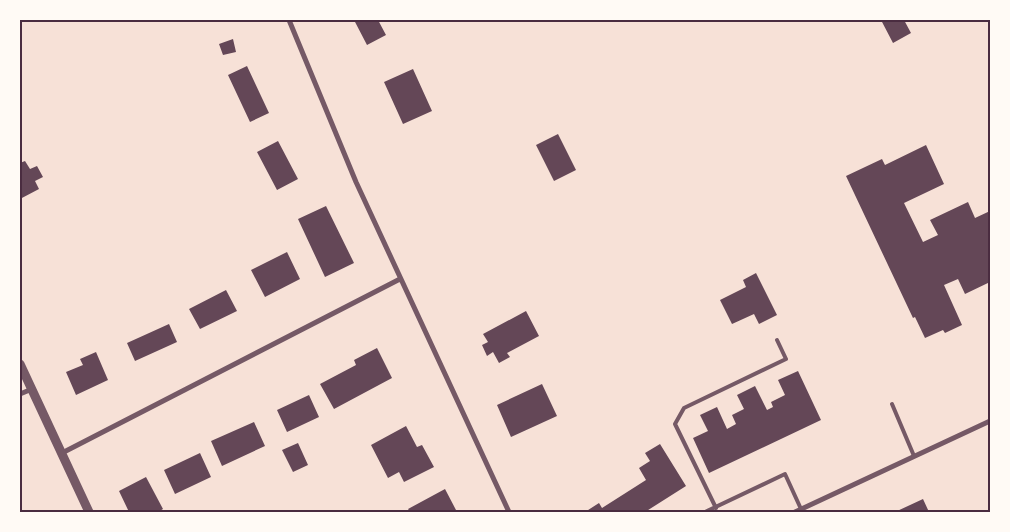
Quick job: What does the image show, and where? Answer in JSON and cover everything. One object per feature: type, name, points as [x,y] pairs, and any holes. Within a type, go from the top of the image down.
[{"type":"street","points":[[289,20],[356,182],[509,512]]},
{"type":"street","points":[[62,453],[400,278]]},
{"type":"street","points":[[20,364],[89,512]]},
{"type":"street","points":[[20,394],[32,388]]},
{"type":"street","points":[[795,512],[990,421]]},
{"type":"lane","points":[[716,508],[675,424],[684,408],[786,359],[777,340]]},
{"type":"lane","points":[[892,404],[914,456]]},
{"type":"lane","points":[[705,512],[784,474],[801,509]]},
{"type":"building","points":[[354,20],[378,20],[386,35],[367,45]]},
{"type":"building","points":[[881,20],[904,20],[911,33],[893,43]]},
{"type":"building","points":[[233,39],[236,52],[223,55],[219,44]]},
{"type":"building","points":[[247,66],[269,113],[250,122],[228,75]]},
{"type":"building","points":[[413,69],[432,111],[403,124],[384,82]]},
{"type":"building","points":[[558,134],[576,170],[554,181],[536,145]]},
{"type":"building","points":[[278,141],[298,179],[277,190],[257,152]]},
{"type":"building","points":[[926,145],[944,184],[904,203],[923,242],[938,235],[930,220],[968,202],[975,218],[990,211],[990,282],[965,294],[958,279],[944,285],[962,325],[945,333],[943,330],[925,338],[915,317],[913,318],[846,176],[882,159],[885,165]]},
{"type":"building","points":[[25,161],[30,169],[37,166],[43,177],[35,181],[39,189],[20,199],[20,163]]},
{"type":"building","points":[[326,206],[354,263],[325,277],[298,219]]},
{"type":"building","points":[[287,252],[300,279],[265,297],[251,270]]},
{"type":"building","points":[[756,273],[777,315],[759,324],[754,314],[732,324],[720,300],[746,287],[743,280]]},
{"type":"building","points":[[226,290],[237,311],[200,329],[189,309]]},
{"type":"building","points":[[526,311],[539,336],[507,353],[510,357],[499,363],[493,352],[487,356],[482,345],[488,342],[483,334]]},
{"type":"building","points":[[169,324],[177,342],[135,361],[127,343]]},
{"type":"building","points":[[377,348],[392,378],[334,409],[320,384],[356,365],[354,360]]},
{"type":"building","points":[[96,352],[108,380],[76,395],[66,372],[83,365],[80,359]]},
{"type":"building","points":[[798,371],[821,420],[709,473],[693,438],[708,431],[700,415],[717,407],[727,429],[736,424],[732,415],[744,409],[737,395],[755,386],[767,410],[773,407],[771,402],[785,395],[778,380]]},
{"type":"building","points":[[542,384],[557,416],[511,437],[497,405]]},
{"type":"building","points":[[309,395],[319,417],[287,432],[277,410]]},
{"type":"building","points":[[254,422],[265,446],[222,466],[211,441]]},
{"type":"building","points":[[406,426],[417,447],[422,445],[434,467],[404,482],[399,472],[388,478],[371,445]]},
{"type":"building","points":[[298,443],[308,465],[293,472],[282,450]]},
{"type":"building","points":[[660,444],[686,486],[645,512],[585,512],[599,503],[602,508],[646,480],[639,468],[650,461],[645,453]]},
{"type":"building","points":[[200,453],[211,477],[175,494],[164,470]]},
{"type":"building","points":[[146,477],[163,509],[158,512],[129,512],[119,491]]},
{"type":"building","points":[[445,489],[456,510],[452,512],[410,512],[408,509]]},
{"type":"building","points":[[923,499],[929,512],[895,512]]}]
